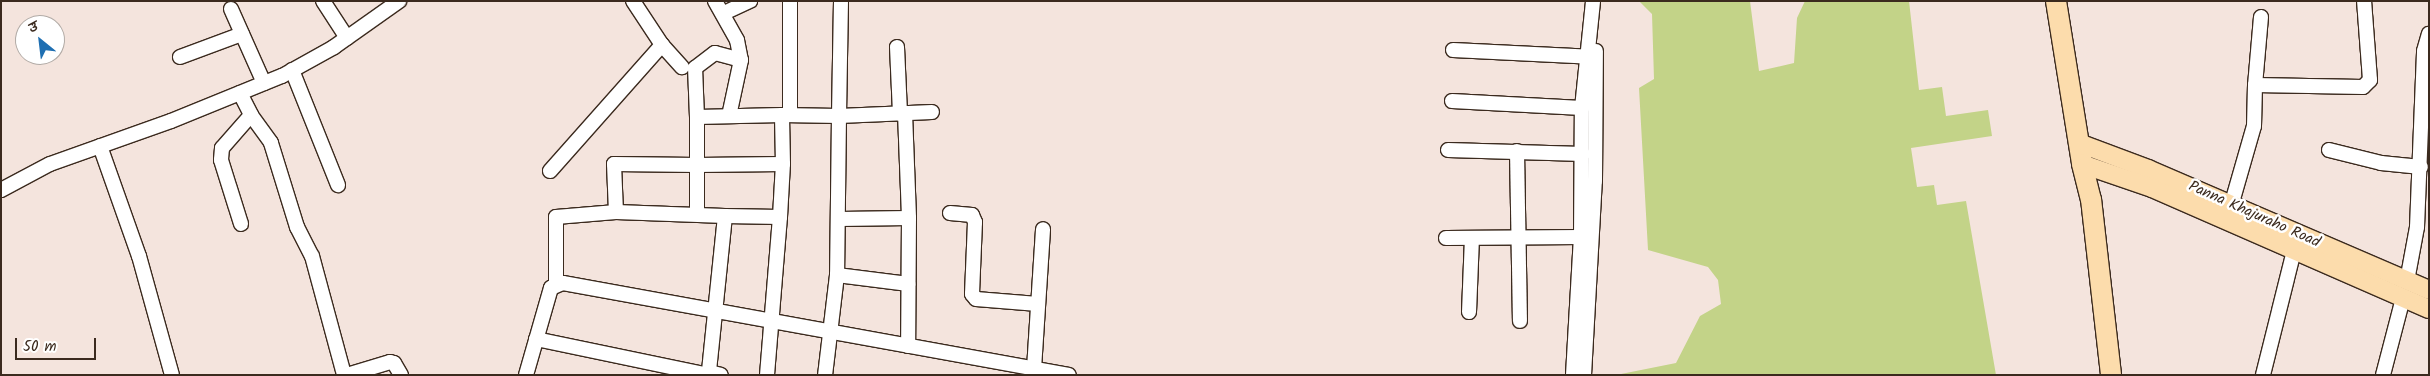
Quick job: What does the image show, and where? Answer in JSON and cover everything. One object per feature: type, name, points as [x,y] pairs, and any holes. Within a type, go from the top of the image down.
[{"type":"highway","points":[[2056,1],[2087,156]]},
{"type":"highway","points":[[2067,1],[2087,156],[2111,375]]},
{"type":"main road","name":"Panna Khajuraho Road","points":[[2087,156],[2231,206],[2429,290]]},
{"type":"main road","name":"Panna Khajuraho Road","points":[[2087,156],[2152,188],[2429,309]]},
{"type":"street","points":[[323,1],[347,38]]},
{"type":"street","points":[[1,190],[42,167],[240,93],[292,70],[347,38],[399,1]]},
{"type":"street","points":[[633,1],[662,45],[682,67]]},
{"type":"street","points":[[715,1],[737,40],[741,60],[729,116]]},
{"type":"street","points":[[724,14],[750,1]]},
{"type":"street","points":[[767,375],[773,322],[780,217],[790,1]]},
{"type":"street","points":[[825,375],[837,275],[841,1]]},
{"type":"street","points":[[1584,375],[1595,181],[1591,58],[1593,1]]},
{"type":"street","points":[[2255,85],[2368,85],[2364,1]]},
{"type":"street","points":[[231,9],[264,83]]},
{"type":"street","points":[[2231,206],[2252,133],[2261,16]]},
{"type":"street","points":[[180,57],[242,34]]},
{"type":"street","points":[[2406,281],[2417,227],[2421,166],[2423,70],[2429,34]]},
{"type":"street","points":[[550,171],[662,45]]},
{"type":"street","points":[[897,47],[909,218],[908,346]]},
{"type":"street","points":[[1453,50],[1591,58]]},
{"type":"street","points":[[697,214],[695,68],[715,53],[741,60]]},
{"type":"street","points":[[1572,375],[1581,237],[1582,108],[1591,58]]},
{"type":"street","points":[[292,70],[338,185]]},
{"type":"street","points":[[240,93],[251,115],[271,143],[297,227],[312,256],[345,375],[390,362],[394,363],[401,375]]},
{"type":"street","points":[[1452,101],[1582,108]]},
{"type":"street","points":[[697,117],[786,114],[839,116],[932,112]]},
{"type":"street","points":[[241,224],[221,160],[222,148],[251,115]]},
{"type":"street","points":[[100,146],[140,256],[172,375]]},
{"type":"street","points":[[1448,150],[1583,154]]},
{"type":"street","points":[[2329,150],[2381,163],[2421,166]]},
{"type":"street","points":[[1517,151],[1520,321]]},
{"type":"street","points":[[616,212],[614,164],[783,164]]},
{"type":"street","points":[[526,375],[545,304],[556,283],[556,217],[616,212],[780,217]]},
{"type":"street","points":[[950,213],[972,215],[975,222],[972,294],[976,299],[1038,304]]},
{"type":"street","points":[[536,339],[713,374],[725,216]]},
{"type":"street","points":[[839,219],[909,218]]},
{"type":"street","points":[[1034,368],[1043,229]]},
{"type":"street","points":[[1446,238],[1581,237]]},
{"type":"street","points":[[1470,312],[1472,238]]},
{"type":"street","points":[[2263,375],[2294,251]]},
{"type":"street","points":[[837,275],[908,284]]},
{"type":"street","points":[[556,283],[908,346],[999,369],[1034,368],[1069,375]]},
{"type":"street","points":[[2383,375],[2403,298]]},
{"type":"green space","points":[[1639,1],[1750,1],[1759,71],[1794,63],[1797,18],[1805,1],[1909,1],[1919,90],[1942,87],[1946,116],[1988,110],[1992,136],[1911,148],[1917,187],[1934,185],[1937,205],[1966,201],[1996,375],[1616,375],[1676,363],[1700,316],[1721,304],[1718,280],[1708,267],[1648,250],[1639,88],[1654,79],[1652,14]]}]
